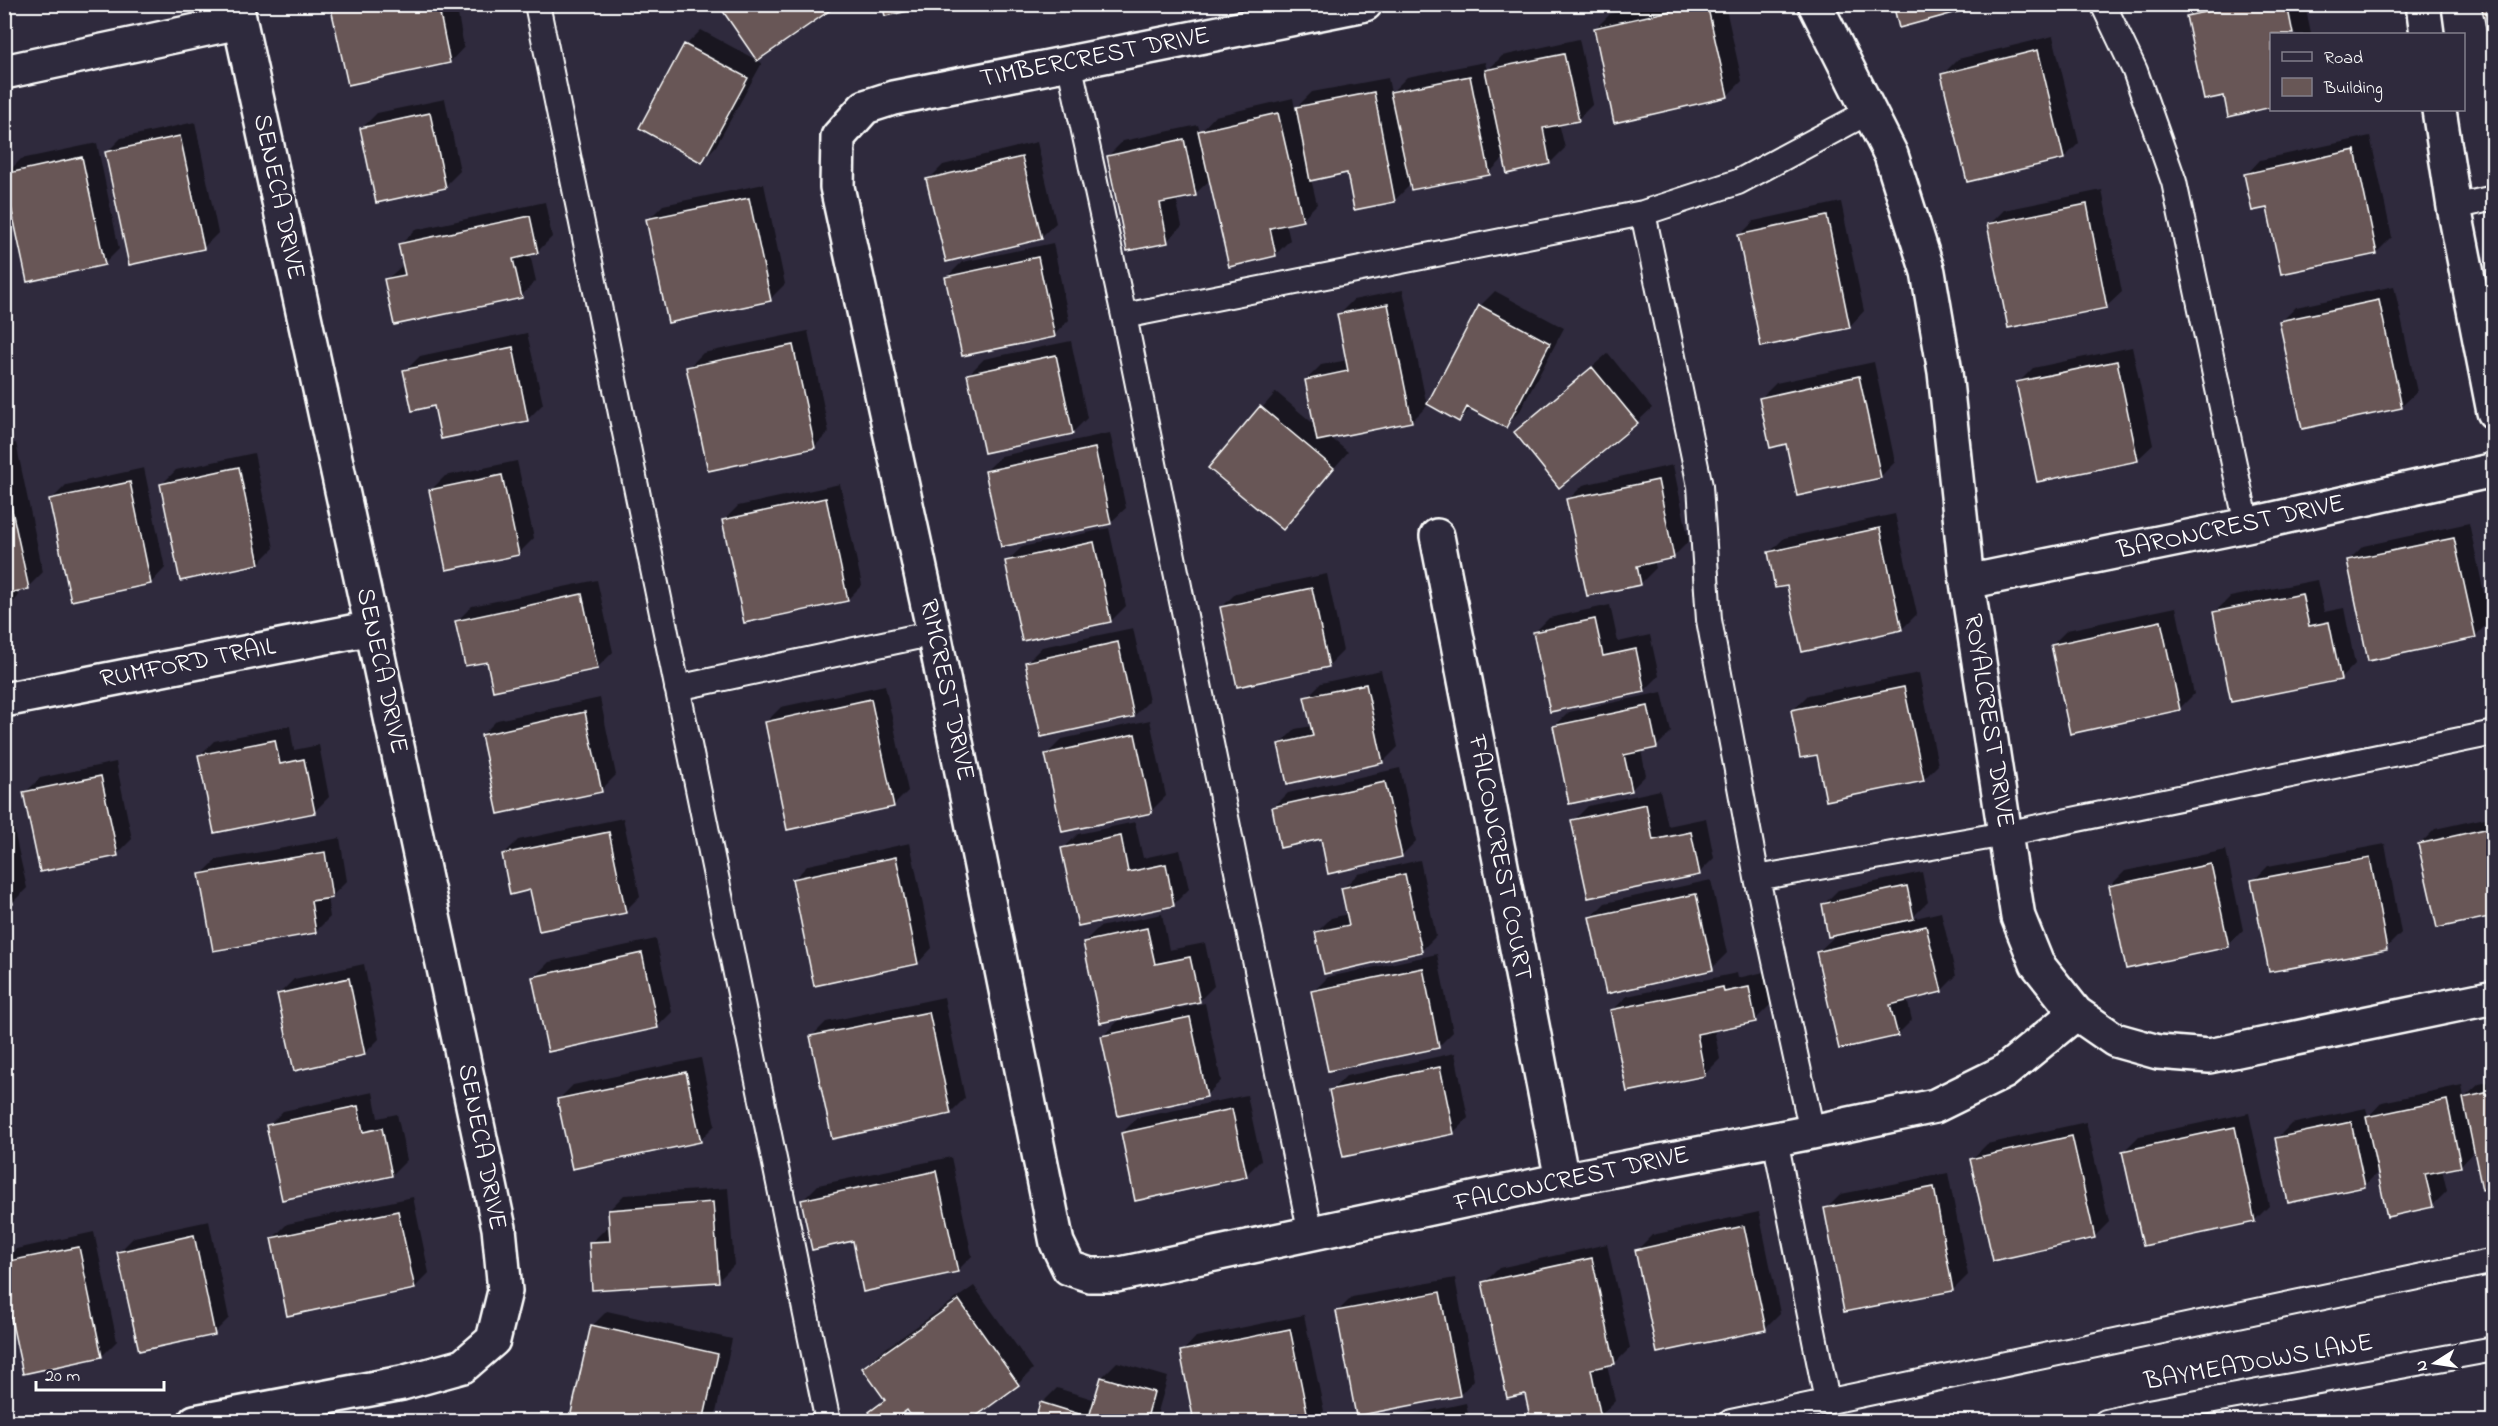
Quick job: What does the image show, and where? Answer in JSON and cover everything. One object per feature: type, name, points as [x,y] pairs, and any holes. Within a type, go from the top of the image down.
[{"type":"street","name":"TIMBERCREST DRIVE","points":[[838,137],[865,107],[893,98],[1365,4]]},
{"type":"street","name":"ROYALCREST DRIVE","points":[[1815,4],[1891,155],[1928,272],[1945,372],[1967,582],[2018,917],[2037,964],[2076,1013],[2115,1040],[2158,1052],[2209,1056],[2493,997]]},
{"type":"street","points":[[2423,4],[2427,33]]},
{"type":"street","points":[[4,72],[237,13]]},
{"type":"street","name":"SENECA DRIVE","points":[[195,1422],[402,1383],[463,1366],[493,1340],[504,1291],[499,1228],[372,628],[237,13]]},
{"type":"street","points":[[2439,111],[2454,207],[2493,412]]},
{"type":"street","name":"RIMCREST DRIVE","points":[[838,137],[837,187],[934,633],[1057,1243]]},
{"type":"street","name":"BARONCREST DRIVE","points":[[1967,582],[2247,525],[2493,470]]},
{"type":"street","name":"FALCONCREST COURT","points":[[1437,536],[1562,1180]]},
{"type":"street","name":"RUMFORD TRAIL","points":[[4,700],[372,628]]},
{"type":"street","name":"FALCONCREST DRIVE","points":[[1057,1243],[1069,1268],[1090,1275],[1116,1275],[1562,1180],[1935,1106],[2004,1072],[2076,1013]]},
{"type":"lane","points":[[537,4],[828,1422]]},
{"type":"lane","points":[[2103,4],[2135,71],[2174,182],[2247,525]]},
{"type":"lane","points":[[1069,62],[1124,316],[1311,1235]]},
{"type":"lane","points":[[1124,316],[1643,213],[1738,182],[1870,111]]},
{"type":"lane","points":[[2454,207],[2493,198]]},
{"type":"lane","points":[[1643,213],[1700,486],[1709,621],[1757,878],[1812,1132]]},
{"type":"lane","points":[[677,688],[934,633]]},
{"type":"lane","points":[[1757,878],[2005,834],[2493,733]]},
{"type":"lane","points":[[1775,1139],[1827,1401]]},
{"type":"lane","points":[[1731,1422],[2493,1261]]},
{"type":"lane","name":"BAYMEADOWS LANE","points":[[2106,1422],[2149,1417],[2493,1349]]},
{"type":"building","points":[[330,4],[438,4],[450,63],[348,85]]},
{"type":"building","points":[[718,4],[839,4],[757,61]]},
{"type":"building","points":[[882,4],[941,4],[885,16]]},
{"type":"building","points":[[1707,4],[1728,97],[1614,123],[1594,28]]},
{"type":"building","points":[[1893,4],[1987,4],[1899,28]]},
{"type":"building","points":[[2242,4],[2287,4],[2293,33],[2270,33],[2270,107],[2228,117],[2224,96],[2204,100],[2186,16]]},
{"type":"building","points":[[2481,4],[2494,4],[2494,64]]},
{"type":"building","points":[[684,44],[748,78],[702,163],[639,128]]},
{"type":"building","points":[[2038,50],[2064,159],[1967,182],[1941,74]]},
{"type":"building","points":[[1564,54],[1579,121],[1543,128],[1550,164],[1507,174],[1485,70]]},
{"type":"building","points":[[1470,76],[1490,175],[1411,190],[1390,92]]},
{"type":"building","points":[[1374,92],[1395,202],[1354,210],[1347,173],[1310,181],[1296,107]]},
{"type":"building","points":[[430,113],[446,188],[376,203],[360,128]]},
{"type":"building","points":[[1278,113],[1303,221],[1270,228],[1276,256],[1229,267],[1198,131]]},
{"type":"building","points":[[180,136],[204,249],[129,265],[105,152]]},
{"type":"building","points":[[1184,139],[1196,196],[1160,203],[1168,243],[1127,251],[1107,156]]},
{"type":"building","points":[[2355,150],[2377,254],[2281,274],[2267,208],[2252,211],[2244,174]]},
{"type":"building","points":[[82,157],[105,265],[27,282],[4,174]]},
{"type":"building","points":[[1022,157],[1042,239],[946,262],[926,179]]},
{"type":"building","points":[[749,198],[771,301],[668,323],[646,219]]},
{"type":"building","points":[[2087,204],[2107,308],[2008,328],[1987,224]]},
{"type":"building","points":[[530,216],[538,253],[513,259],[522,298],[394,325],[384,279],[405,275],[398,244]]},
{"type":"building","points":[[1827,216],[1850,328],[1761,347],[1738,235]]},
{"type":"building","points":[[1038,257],[1055,337],[962,356],[945,277]]},
{"type":"building","points":[[2379,300],[2402,408],[2302,429],[2279,321]]},
{"type":"building","points":[[1388,304],[1412,422],[1317,441],[1305,380],[1348,371],[1337,314]]},
{"type":"building","points":[[1479,305],[1550,343],[1506,428],[1467,407],[1459,422],[1427,404]]},
{"type":"building","points":[[793,345],[815,448],[708,471],[686,367]]},
{"type":"building","points":[[513,347],[528,421],[441,439],[434,406],[412,411],[403,370]]},
{"type":"building","points":[[1056,355],[1073,434],[984,453],[967,374]]},
{"type":"building","points":[[2117,361],[2138,461],[2037,482],[2016,382]]},
{"type":"building","points":[[1592,367],[1638,423],[1559,488],[1514,432]]},
{"type":"building","points":[[1859,376],[1881,478],[1797,496],[1786,444],[1770,448],[1759,398]]},
{"type":"building","points":[[1260,406],[1334,468],[1283,530],[1208,468]]},
{"type":"building","points":[[1095,448],[1111,524],[1001,547],[985,471]]},
{"type":"building","points":[[239,467],[259,564],[180,581],[160,484]]},
{"type":"building","points":[[4,473],[29,589],[4,594]]},
{"type":"building","points":[[502,475],[519,555],[446,570],[429,490]]},
{"type":"building","points":[[1658,480],[1674,558],[1637,566],[1641,585],[1587,596],[1566,499]]},
{"type":"building","points":[[130,482],[151,584],[71,601],[49,499]]},
{"type":"building","points":[[826,498],[848,601],[744,623],[722,520]]},
{"type":"building","points":[[1880,528],[1902,630],[1802,652],[1787,586],[1775,588],[1768,552]]},
{"type":"building","points":[[2454,538],[2476,638],[2368,661],[2347,560]]},
{"type":"building","points":[[1094,542],[1111,622],[1022,641],[1005,561]]},
{"type":"building","points":[[1312,588],[1329,667],[1237,687],[1220,607]]},
{"type":"building","points":[[582,594],[598,669],[493,691],[487,662],[465,666],[455,621]]},
{"type":"building","points":[[2302,594],[2309,626],[2329,622],[2341,680],[2231,702],[2213,612]]},
{"type":"building","points":[[1595,619],[1603,656],[1636,649],[1645,692],[1550,712],[1533,632]]},
{"type":"building","points":[[2161,621],[2180,710],[2070,734],[2051,645]]},
{"type":"building","points":[[1118,642],[1134,717],[1041,737],[1025,662]]},
{"type":"building","points":[[1366,684],[1383,763],[1287,784],[1278,744],[1313,736],[1304,697]]},
{"type":"building","points":[[1904,687],[1924,781],[1826,801],[1817,755],[1800,758],[1791,710]]},
{"type":"building","points":[[871,699],[894,807],[787,830],[765,722]]},
{"type":"building","points":[[1648,706],[1657,748],[1624,755],[1632,791],[1569,804],[1553,726]]},
{"type":"building","points":[[585,712],[602,792],[498,814],[481,735]]},
{"type":"building","points":[[1135,734],[1152,813],[1062,832],[1045,754]]},
{"type":"building","points":[[275,740],[280,764],[304,759],[315,813],[214,833],[198,755]]},
{"type":"building","points":[[101,776],[118,856],[40,872],[23,792]]},
{"type":"building","points":[[1385,782],[1402,857],[1328,874],[1321,839],[1280,848],[1272,807]]},
{"type":"building","points":[[1646,804],[1653,840],[1691,832],[1700,875],[1588,898],[1571,820]]},
{"type":"building","points":[[2494,827],[2494,916],[2437,928],[2418,844]]},
{"type":"building","points":[[609,832],[626,913],[539,931],[530,890],[510,895],[502,854]]},
{"type":"building","points":[[1121,836],[1128,872],[1166,864],[1174,906],[1078,926],[1061,848]]},
{"type":"building","points":[[325,852],[332,898],[311,901],[316,933],[213,951],[199,874]]},
{"type":"building","points":[[896,857],[918,964],[814,986],[792,879]]},
{"type":"building","points":[[2370,858],[2387,950],[2269,972],[2251,880]]},
{"type":"building","points":[[2211,864],[2229,947],[2126,969],[2109,886]]},
{"type":"building","points":[[4,866],[13,904],[4,906]]},
{"type":"building","points":[[1405,874],[1422,952],[1324,974],[1315,932],[1349,925],[1341,888]]},
{"type":"building","points":[[1907,886],[1914,919],[1828,937],[1822,904]]},
{"type":"building","points":[[1696,894],[1713,970],[1606,994],[1589,917]]},
{"type":"building","points":[[1926,926],[1942,992],[1890,1005],[1898,1036],[1839,1049],[1816,952]]},
{"type":"building","points":[[1147,928],[1155,964],[1190,957],[1200,1002],[1100,1023],[1083,942]]},
{"type":"building","points":[[642,953],[658,1028],[548,1052],[532,977]]},
{"type":"building","points":[[1423,968],[1439,1048],[1328,1071],[1311,991]]},
{"type":"building","points":[[349,978],[365,1055],[294,1071],[277,994]]},
{"type":"building","points":[[1723,987],[1724,992],[1749,987],[1756,1022],[1697,1034],[1705,1076],[1627,1092],[1610,1010]]},
{"type":"building","points":[[929,1012],[951,1114],[832,1139],[810,1036]]},
{"type":"building","points":[[1190,1017],[1207,1097],[1118,1116],[1101,1036]]},
{"type":"building","points":[[1440,1067],[1454,1134],[1343,1157],[1329,1090]]},
{"type":"building","points":[[686,1072],[701,1142],[572,1169],[557,1099]]},
{"type":"building","points":[[2494,1091],[2494,1188],[2482,1190],[2463,1098]]},
{"type":"building","points":[[2447,1100],[2461,1167],[2425,1174],[2433,1207],[2387,1217],[2366,1117]]},
{"type":"building","points":[[358,1106],[363,1132],[382,1128],[392,1176],[282,1200],[266,1125]]},
{"type":"building","points":[[1232,1109],[1247,1177],[1135,1201],[1121,1133]]},
{"type":"building","points":[[2351,1122],[2365,1187],[2288,1203],[2275,1138]]},
{"type":"building","points":[[2235,1127],[2255,1222],[2143,1246],[2122,1151]]},
{"type":"building","points":[[2072,1136],[2095,1238],[1993,1261],[1970,1159]]},
{"type":"building","points":[[936,1171],[958,1272],[863,1292],[853,1241],[812,1250],[801,1200]]},
{"type":"building","points":[[1934,1187],[1953,1291],[1844,1312],[1824,1208]]},
{"type":"building","points":[[713,1202],[719,1282],[592,1290],[589,1242],[610,1241],[608,1210]]},
{"type":"building","points":[[398,1211],[415,1289],[287,1316],[271,1238]]},
{"type":"building","points":[[1744,1226],[1766,1330],[1657,1353],[1635,1250]]},
{"type":"building","points":[[194,1235],[215,1335],[139,1351],[117,1252]]},
{"type":"building","points":[[79,1247],[102,1357],[23,1374],[4,1286],[4,1262]]},
{"type":"building","points":[[1592,1258],[1615,1364],[1591,1369],[1601,1418],[1583,1422],[1531,1422],[1525,1394],[1507,1398],[1482,1282]]},
{"type":"building","points":[[1440,1292],[1460,1396],[1356,1416],[1336,1311]]},
{"type":"building","points":[[959,1300],[1019,1385],[968,1422],[915,1422],[907,1410],[891,1422],[876,1422],[869,1412],[885,1400],[862,1368]]},
{"type":"building","points":[[591,1325],[718,1354],[703,1422],[569,1422]]},
{"type":"building","points":[[1290,1329],[1309,1422],[1194,1422],[1180,1351]]},
{"type":"building","points":[[1101,1377],[1154,1392],[1146,1422],[1035,1422],[1040,1402],[1089,1417]]}]
